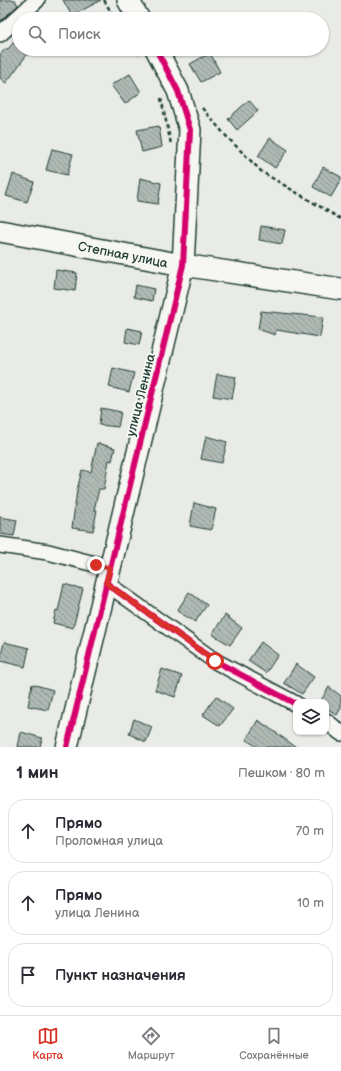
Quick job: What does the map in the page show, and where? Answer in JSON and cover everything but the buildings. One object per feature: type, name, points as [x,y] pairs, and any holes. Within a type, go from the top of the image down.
[{"type":"street","points":[[24,12],[37,0]]},
{"type":"street","points":[[128,0],[135,12]]},
{"type":"street","points":[[0,34],[12,23]]},
{"type":"street","name":"улица Ленина","points":[[67,747],[183,265],[190,130],[178,91],[151,56]]},
{"type":"street","name":"Степная улица","points":[[0,231],[183,265],[341,289]]},
{"type":"street","points":[[0,545],[48,552],[108,576],[215,661],[293,702]]},
{"type":"street","points":[[329,723],[341,733]]},
{"type":"path","points":[[104,0],[111,12]]},
{"type":"path","points":[[160,96],[172,150]]},
{"type":"path","points":[[200,106],[226,136],[262,172],[341,219]]},
{"type":"cycle path","points":[[67,747],[183,265],[190,130],[178,91],[160,56]]},
{"type":"cycle path","points":[[106,583],[215,661],[293,702]]},
{"type":"route","points":[[96,565],[110,568],[106,583],[215,661]]}]
